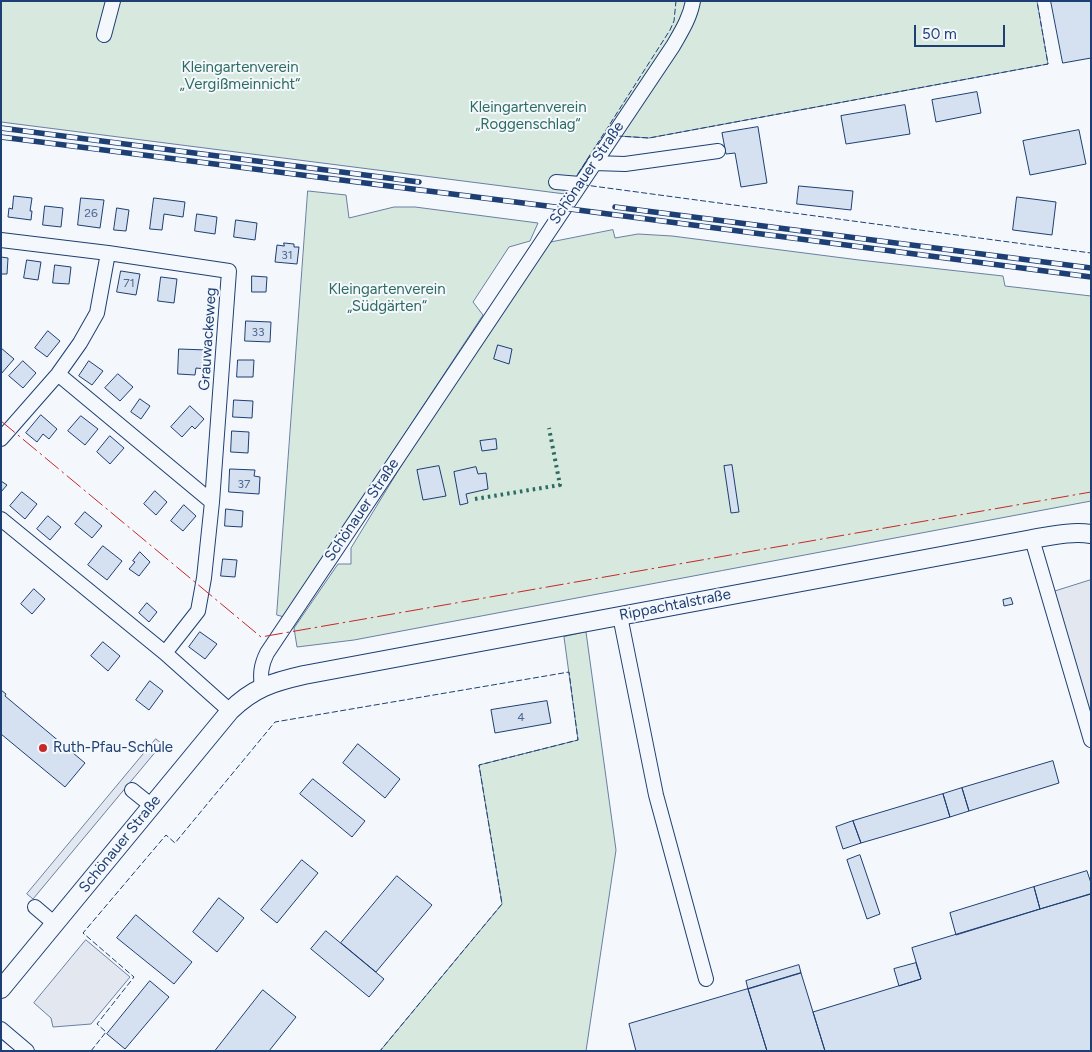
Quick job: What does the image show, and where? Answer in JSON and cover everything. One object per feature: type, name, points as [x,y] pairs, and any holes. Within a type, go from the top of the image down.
[{"type":"main road","name":"Rippachtalstraße","points":[[262,688],[274,682],[304,675],[1058,534],[1091,534]]},
{"type":"main road","name":"Schönauer Straße","points":[[1,989],[230,711],[240,701],[262,688]]},
{"type":"street","points":[[104,35],[113,1]]},
{"type":"street","name":"Schönauer Straße","points":[[262,688],[261,670],[267,653],[681,32],[692,8],[693,1]]},
{"type":"street","points":[[594,162],[625,164],[718,151]]},
{"type":"street","points":[[556,182],[580,184]]},
{"type":"street","name":"Grauwackeweg","points":[[1,240],[229,270],[212,502],[204,578],[198,610],[166,653]]},
{"type":"street","points":[[1,439],[58,374],[80,343],[97,313],[108,253]]},
{"type":"street","points":[[58,374],[212,502]]},
{"type":"street","points":[[1,520],[166,653],[230,711]]},
{"type":"street","points":[[1032,539],[1091,740]]},
{"type":"street","points":[[620,616],[656,795],[706,979]]},
{"type":"street","points":[[132,790],[152,806]]},
{"type":"street","points":[[35,907],[55,924]]},
{"type":"street","points":[[1,1029],[27,1051]]},
{"type":"green space","points":[[1,1],[1037,1],[1048,64],[649,138],[618,136],[595,147],[565,194],[1,122]]},
{"type":"green space","name":"Kleingartenverein „Südgärten“","points":[[308,191],[346,195],[349,218],[394,207],[415,207],[538,223],[530,241],[509,247],[473,302],[483,315],[284,617],[277,615]]},
{"type":"green space","points":[[613,230],[615,238],[638,234],[672,236],[1003,276],[1005,286],[1091,296],[1091,501],[354,640],[297,647],[294,628],[338,564],[351,564],[351,548],[415,443],[547,243]]},
{"type":"green space","points":[[586,632],[616,850],[586,1051],[380,1051],[502,904],[479,765],[578,740],[564,637]]},
{"type":"shaded area","points":[[1091,580],[1091,729],[1053,592]]},
{"type":"shaded area","points":[[156,739],[162,744],[33,899],[27,894]]},
{"type":"shaded area","points":[[86,940],[130,977],[91,1024],[53,1027],[51,1018],[34,1003]]},
{"type":"building","points":[[1051,1],[1091,1],[1091,58],[1063,63]]},
{"type":"building","points":[[977,92],[981,113],[936,122],[932,100]]},
{"type":"building","points":[[905,105],[910,134],[846,144],[841,116]]},
{"type":"building","points":[[758,127],[767,183],[741,187],[735,153],[726,154],[722,133]]},
{"type":"building","points":[[1079,130],[1086,164],[1030,175],[1023,141]]},
{"type":"building","points":[[799,186],[853,191],[851,210],[797,204]]},
{"type":"building","points":[[14,196],[32,198],[31,220],[8,217],[9,208],[12,209]]},
{"type":"building","points":[[1017,197],[1056,202],[1052,235],[1013,230]]},
{"type":"building","points":[[81,198],[104,200],[100,228],[78,225]]},
{"type":"building","points":[[154,198],[185,202],[183,217],[164,214],[162,230],[150,229]]},
{"type":"building","points":[[45,206],[63,208],[61,227],[43,225]]},
{"type":"building","points":[[117,208],[129,210],[126,231],[114,230]]},
{"type":"building","points":[[197,214],[217,217],[215,234],[195,231]]},
{"type":"building","points":[[236,220],[257,223],[255,240],[234,237]]},
{"type":"building","points":[[284,243],[294,244],[294,247],[299,247],[297,264],[275,262],[277,245],[284,246]]},
{"type":"building","points":[[1,257],[8,258],[7,274],[1,274]]},
{"type":"building","points":[[27,260],[41,262],[38,280],[24,278]]},
{"type":"building","points":[[55,265],[71,267],[69,284],[53,283]]},
{"type":"building","points":[[121,271],[140,274],[136,295],[117,292]]},
{"type":"building","points":[[252,276],[267,277],[266,292],[252,292]]},
{"type":"building","points":[[161,277],[177,279],[174,303],[158,301]]},
{"type":"building","points":[[246,321],[271,322],[270,342],[245,341]]},
{"type":"building","points":[[48,331],[60,341],[47,357],[35,348]]},
{"type":"building","points":[[498,345],[512,349],[509,364],[494,359]]},
{"type":"building","points":[[1,348],[14,359],[1,374]]},
{"type":"building","points":[[179,349],[207,350],[206,369],[196,368],[195,375],[178,374]]},
{"type":"building","points":[[238,360],[254,360],[253,377],[237,377]]},
{"type":"building","points":[[23,361],[36,373],[23,388],[9,376]]},
{"type":"building","points":[[89,361],[103,371],[92,385],[79,376]]},
{"type":"building","points":[[118,374],[133,387],[120,401],[105,388]]},
{"type":"building","points":[[140,399],[150,406],[141,419],[131,412]]},
{"type":"building","points":[[234,400],[253,401],[252,418],[233,417]]},
{"type":"building","points":[[190,406],[204,419],[195,429],[192,426],[182,437],[171,427]]},
{"type":"building","points":[[41,415],[57,429],[49,439],[43,434],[37,442],[26,433]]},
{"type":"building","points":[[81,416],[98,429],[85,445],[68,431]]},
{"type":"building","points":[[232,431],[249,432],[248,453],[231,452]]},
{"type":"building","points":[[110,436],[124,448],[110,464],[97,452]]},
{"type":"building","points":[[496,439],[497,449],[482,451],[480,441]]},
{"type":"building","points":[[732,465],[739,512],[731,513],[724,466]]},
{"type":"building","points":[[439,466],[446,496],[423,500],[417,470]]},
{"type":"building","points":[[476,467],[478,474],[486,473],[488,489],[466,494],[468,503],[460,505],[454,472]]},
{"type":"building","points":[[230,469],[255,470],[254,476],[260,477],[259,494],[229,492]]},
{"type":"building","points":[[1,481],[7,485],[1,492]]},
{"type":"building","points":[[155,491],[167,502],[156,515],[144,504]]},
{"type":"building","points":[[22,492],[37,504],[25,519],[10,506]]},
{"type":"building","points":[[184,505],[196,516],[183,531],[171,521]]},
{"type":"building","points":[[226,509],[243,511],[242,527],[225,526]]},
{"type":"building","points":[[85,512],[102,526],[92,538],[75,524]]},
{"type":"building","points":[[48,516],[61,527],[50,540],[37,529]]},
{"type":"building","points":[[103,546],[122,561],[107,580],[88,565]]},
{"type":"building","points":[[140,552],[150,562],[139,576],[129,569]]},
{"type":"building","points":[[223,559],[237,560],[235,577],[221,576]]},
{"type":"building","points":[[34,589],[45,599],[32,614],[21,604]]},
{"type":"building","points":[[1011,598],[1013,604],[1004,606],[1003,600]]},
{"type":"building","points":[[147,603],[157,612],[149,622],[139,613]]},
{"type":"building","points":[[200,632],[217,644],[205,659],[189,647]]},
{"type":"building","points":[[103,642],[120,656],[108,671],[91,656]]},
{"type":"building","points":[[150,681],[163,691],[149,710],[136,700]]},
{"type":"building","name":"Ruth-Pfau-Schule","points":[[1,690],[6,694],[5,696],[85,763],[65,787],[1,734]]},
{"type":"building","points":[[547,701],[551,723],[495,733],[491,710]]},
{"type":"building","points":[[358,744],[400,779],[385,798],[343,763]]},
{"type":"building","points":[[1053,761],[1059,783],[969,811],[962,788]]},
{"type":"building","points":[[313,779],[365,821],[352,837],[300,794]]},
{"type":"building","points":[[962,788],[969,811],[950,817],[943,794]]},
{"type":"building","points":[[943,794],[950,817],[861,843],[853,821]]},
{"type":"building","points":[[853,821],[861,843],[843,849],[836,827]]},
{"type":"building","points":[[860,855],[880,914],[867,919],[847,860]]},
{"type":"building","points":[[302,860],[318,873],[277,923],[261,910]]},
{"type":"building","points":[[1087,871],[1091,883],[1091,894],[1040,909],[1034,887]]},
{"type":"building","points":[[397,876],[432,905],[376,972],[341,943]]},
{"type":"building","points":[[1034,887],[1040,909],[956,935],[950,913]]},
{"type":"building","points":[[1091,894],[1091,1051],[825,1051],[813,1012],[921,979],[912,948]]},
{"type":"building","points":[[219,898],[244,918],[217,952],[193,932]]},
{"type":"building","points":[[136,915],[192,962],[174,984],[117,938]]},
{"type":"building","points":[[326,931],[384,979],[369,997],[311,949]]},
{"type":"building","points":[[916,963],[921,979],[899,986],[894,969]]},
{"type":"building","points":[[799,965],[801,973],[748,989],[746,981]]},
{"type":"building","points":[[801,973],[825,1051],[767,1051],[748,989]]},
{"type":"building","points":[[150,981],[169,997],[125,1049],[107,1034]]},
{"type":"building","points":[[748,989],[767,1051],[636,1051],[629,1024]]},
{"type":"building","points":[[263,990],[296,1017],[269,1051],[215,1051]]},
{"type":"railway","points":[[1,128],[419,182]]},
{"type":"railway","points":[[1,137],[1091,277]]},
{"type":"railway","points":[[615,207],[1091,268]]},
{"type":"hedge","points":[[475,499],[560,485],[549,428]]},
{"type":"fence","points":[[578,174],[670,30],[674,21],[676,1]]},
{"type":"fence","points":[[617,137],[649,138],[1048,64],[1037,1]]},
{"type":"fence","points":[[587,183],[585,185],[1091,253]]},
{"type":"fence","points":[[91,1051],[106,1032],[97,1024],[134,977],[83,933],[166,835],[175,843],[275,722],[569,672],[578,740],[479,765],[502,904],[380,1051]]},
{"type":"power","points":[[1,421],[261,637],[1091,492]]},
{"type":"place","name":"Ruth-Pfau-Schule","points":[[43,748]]},
{"type":"park label","name":"Kleingartenverein „Vergißmeinnicht“","points":[[240,76]]},
{"type":"park label","name":"Kleingartenverein „Roggenschlag“","points":[[528,116]]}]
